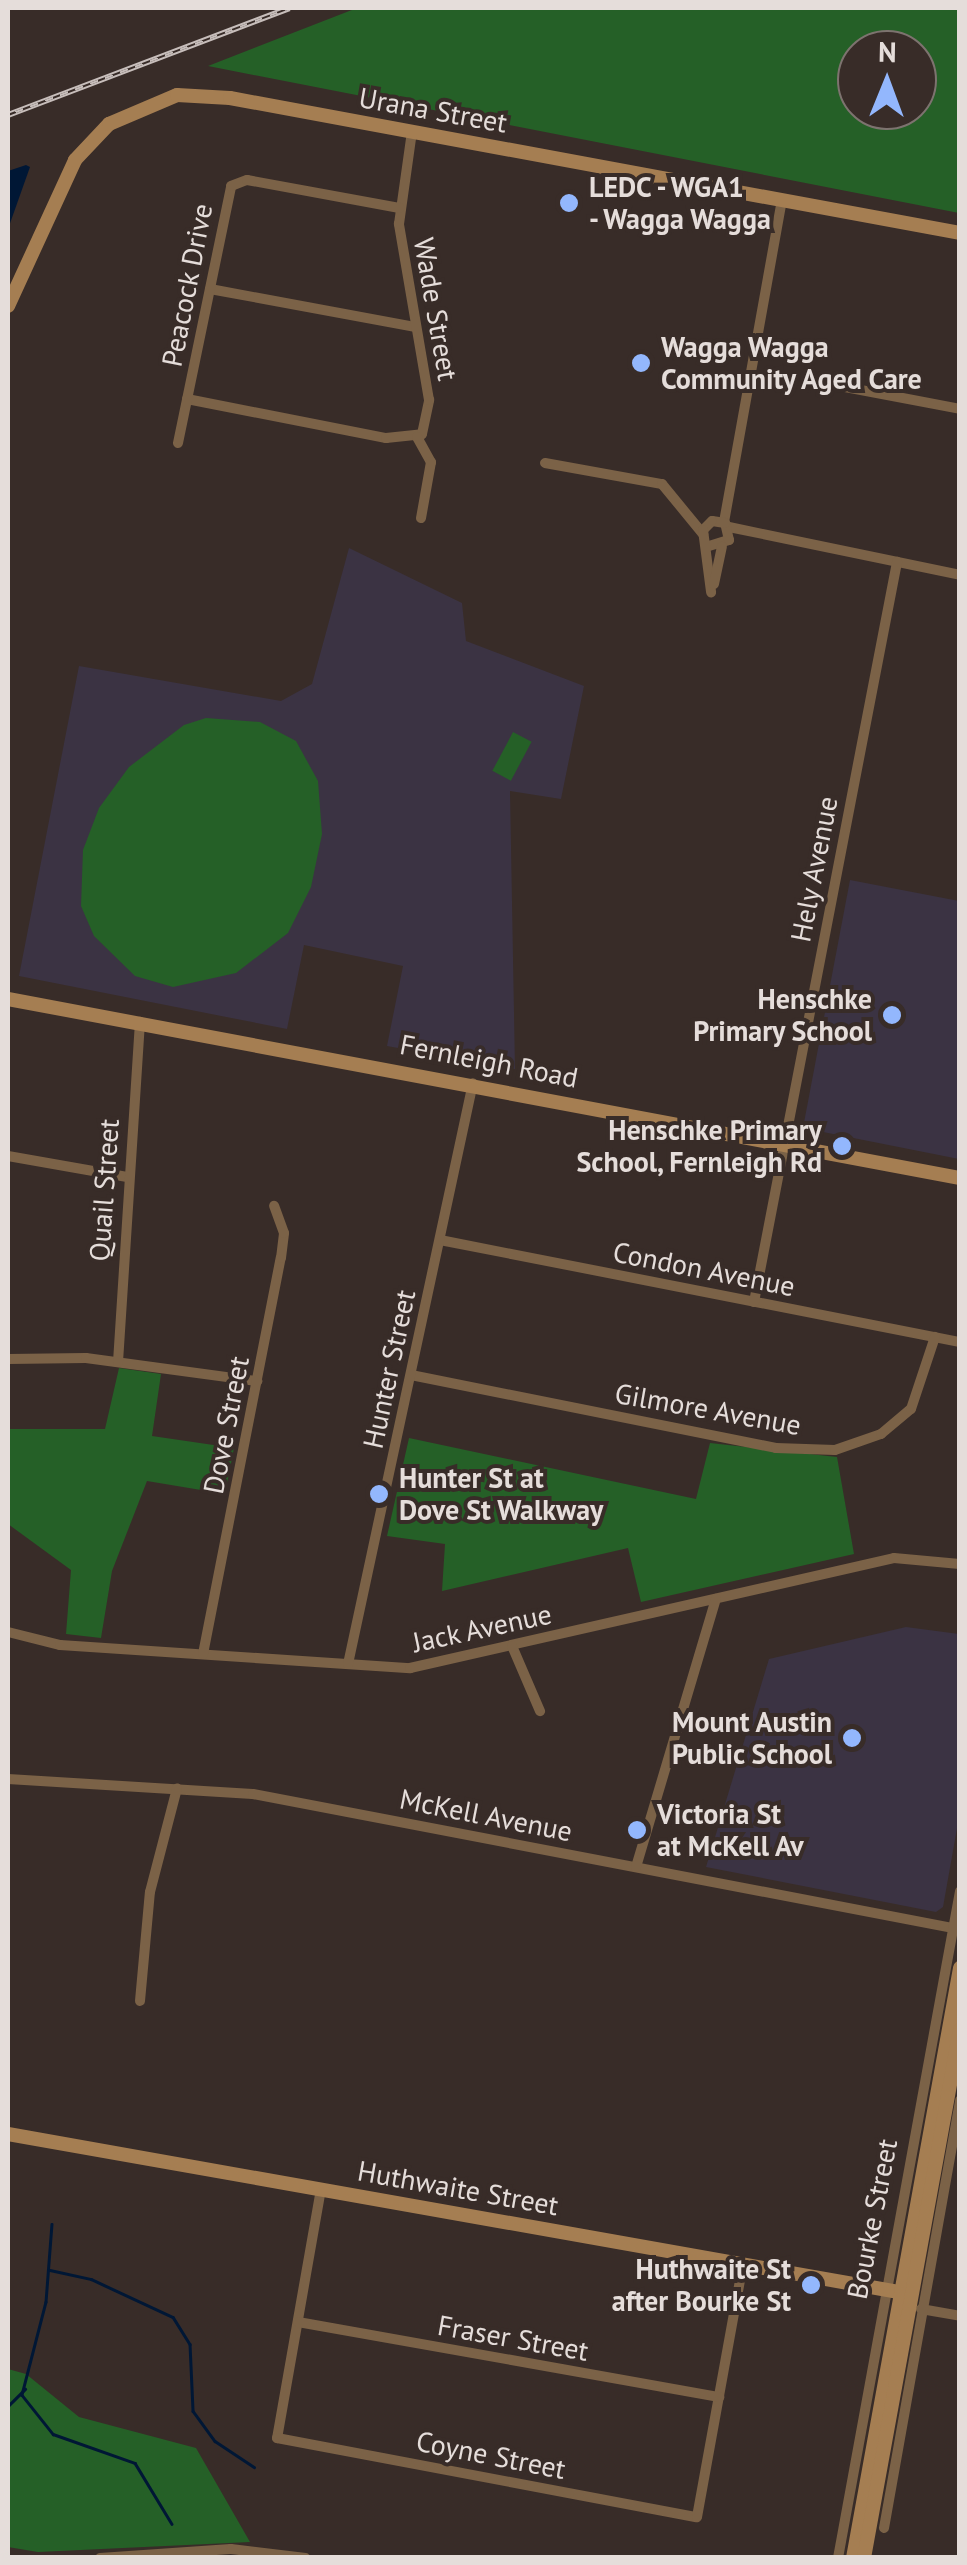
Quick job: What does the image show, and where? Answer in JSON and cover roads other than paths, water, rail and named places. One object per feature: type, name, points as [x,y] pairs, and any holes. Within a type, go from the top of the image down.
[{"type":"street","name":"Urana Street","points":[[8,306],[75,160],[109,124],[154,101],[201,94],[960,234]]},
{"type":"street","name":"Wade Street","points":[[412,132],[399,208],[429,400],[428,424],[417,437]]},
{"type":"street","name":"Peacock Drive","points":[[178,443],[236,183],[399,208]]},
{"type":"street","points":[[715,526],[726,543],[711,592],[709,546],[715,526],[727,492],[782,200]]},
{"type":"street","points":[[210,289],[416,327]]},
{"type":"street","points":[[846,387],[960,409]]},
{"type":"street","points":[[187,399],[386,438],[417,437],[430,462],[421,518]]},
{"type":"street","points":[[545,464],[662,484],[715,526],[751,536],[960,575]]},
{"type":"street","points":[[709,546],[751,536]]},
{"type":"street","name":"Hely Avenue","points":[[754,1302],[897,562]]},
{"type":"street","name":"Fernleigh Road","points":[[8,999],[960,1178]]},
{"type":"street","name":"Quail Street","points":[[118,1362],[127,1176],[140,1022]]},
{"type":"street","name":"Hunter Street","points":[[348,1664],[472,1084]]},
{"type":"street","points":[[8,1156],[127,1176]]},
{"type":"street","name":"Dove Street","points":[[203,1654],[283,1245],[274,1206]]},
{"type":"street","name":"Condon Avenue","points":[[440,1240],[960,1342]]},
{"type":"street","name":"Gilmore Avenue","points":[[411,1375],[776,1448],[835,1450],[881,1434],[912,1409],[936,1337]]},
{"type":"street","points":[[8,1359],[118,1362],[257,1382]]},
{"type":"street","name":"Jack Avenue","points":[[8,1632],[60,1645],[410,1668],[894,1558],[960,1564]]},
{"type":"street","points":[[636,1867],[716,1599]]},
{"type":"street","points":[[512,1646],[540,1711]]},
{"type":"street","name":"McKell Avenue","points":[[8,1779],[253,1794],[953,1928]]},
{"type":"street","points":[[140,2001],[150,1892],[177,1788]]},
{"type":"street","name":"Bourke Street","points":[[857,2557],[960,1891]]},
{"type":"street","name":"Bourke Street","points":[[898,2291],[960,1968]]},
{"type":"street","name":"Bourke Street","points":[[898,2291],[960,2030]]},
{"type":"street","points":[[884,2528],[960,2100]]},
{"type":"street","name":"Huthwaite Street","points":[[8,2134],[898,2291]]},
{"type":"street","points":[[298,2322],[321,2189]]},
{"type":"street","points":[[719,2397],[743,2264]]},
{"type":"street","points":[[921,2309],[960,2316]]},
{"type":"street","name":"Fraser Street","points":[[298,2322],[719,2397]]},
{"type":"street","name":"Coyne Street","points":[[298,2322],[277,2438],[697,2517],[719,2397]]},
{"type":"street","points":[[100,2558],[252,2549],[305,2558]]},
{"type":"water","points":[[30,167],[8,229],[8,171]]},
{"type":"waterway","points":[[52,2224],[46,2302],[22,2395],[53,2434],[135,2463],[172,2524]]},
{"type":"waterway","points":[[50,2270],[91,2279],[173,2317],[190,2344],[193,2411],[215,2441],[254,2467]]},
{"type":"waterway","points":[[8,2406],[25,2389]]},
{"type":"railway","points":[[8,115],[289,8]]},
{"type":"place","name":"LEDC - WGA1 - Wagga Wagga","points":[[569,203]]},
{"type":"place","name":"Wagga Wagga Community Aged Care","points":[[641,363]]},
{"type":"place","name":"Henschke Primary School","points":[[892,1015]]},
{"type":"place","name":"Henschke Primary School, Fernleigh Rd","points":[[842,1146]]},
{"type":"place","name":"Hunter St at Dove St Walkway","points":[[379,1494]]},
{"type":"place","name":"Mount Austin Public School","points":[[852,1738]]},
{"type":"place","name":"Victoria St at McKell Av","points":[[637,1830]]},
{"type":"place","name":"Huthwaite St after Bourke St","points":[[811,2285]]}]
